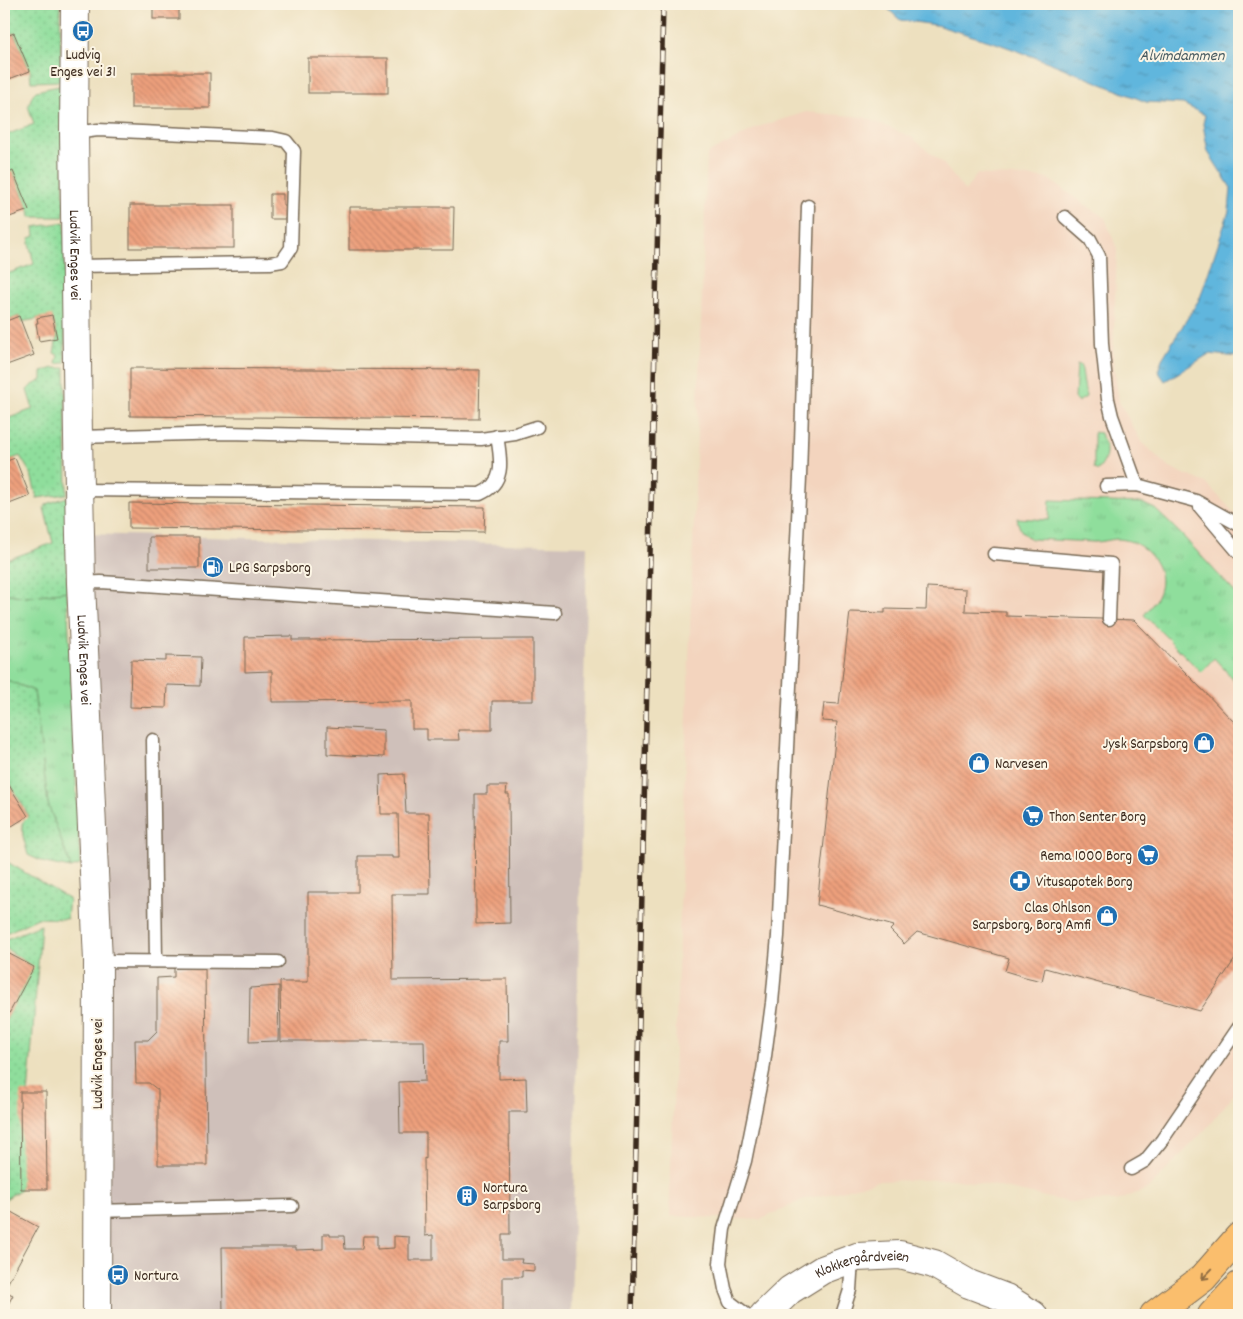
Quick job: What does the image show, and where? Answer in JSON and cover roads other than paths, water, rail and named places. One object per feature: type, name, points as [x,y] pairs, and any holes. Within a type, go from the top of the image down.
[{"type":"main road","points":[[1154,1315],[1203,1278],[1239,1237]]},
{"type":"main road","points":[[1212,1315],[1239,1286]]},
{"type":"street","name":"Ludvik Enges vei","points":[[75,4],[74,132],[81,583],[98,960],[97,1315]]},
{"type":"street","name":"Klokkergårdveien","points":[[764,1315],[790,1290],[822,1270],[857,1257],[900,1255],[934,1264],[969,1284],[1006,1298],[1033,1315]]},
{"type":"street","name":"Klokkergårdveien","points":[[969,1284],[992,1315]]},
{"type":"lane","points":[[74,132],[98,130],[272,138],[286,141],[294,151],[291,248],[282,261],[270,263],[76,266]]},
{"type":"lane","points":[[747,1315],[730,1302],[725,1289],[720,1264],[724,1229],[745,1161],[763,1071],[778,936],[799,486],[808,206]]},
{"type":"lane","points":[[1065,217],[1090,239],[1098,256],[1102,344],[1108,399],[1112,416],[1137,485]]},
{"type":"lane","points":[[78,437],[227,433],[481,439],[515,434],[537,427]]},
{"type":"lane","points":[[79,490],[480,494],[490,490],[498,479],[502,461],[497,436]]},
{"type":"lane","points":[[1106,486],[1137,485],[1196,501],[1239,525]]},
{"type":"lane","points":[[1196,501],[1239,552]]},
{"type":"lane","points":[[994,554],[1111,564],[1108,619]]},
{"type":"lane","points":[[81,583],[101,582],[555,613]]},
{"type":"lane","points":[[153,740],[156,961]]},
{"type":"lane","points":[[98,960],[278,962]]},
{"type":"lane","points":[[1131,1169],[1144,1161],[1162,1140],[1239,1026]]},
{"type":"lane","points":[[96,1211],[292,1206]]},
{"type":"lane","points":[[842,1315],[850,1290],[852,1259]]},
{"type":"water","name":"Alvimdammen","points":[[883,4],[1239,4],[1239,357],[1209,354],[1165,381],[1158,371],[1162,359],[1200,298],[1229,211],[1231,188],[1208,152],[1203,124],[1205,115],[1183,104],[1146,102],[1051,63],[996,43],[936,25],[900,20]]},
{"type":"railway","points":[[632,1315],[663,4]]},
{"type":"place","name":"Ludvig Enges vei 31","points":[[83,31]]},
{"type":"place","name":"LPG Sarpsborg","points":[[213,567]]},
{"type":"place","name":"Jysk Sarpsborg","points":[[1204,743]]},
{"type":"place","name":"Narvesen","points":[[979,763]]},
{"type":"place","name":"Thon Senter Borg","points":[[1033,816]]},
{"type":"place","name":"Rema 1000 Borg","points":[[1148,855]]},
{"type":"place","name":"Vitusapotek Borg","points":[[1020,881]]},
{"type":"place","name":"Clas Ohlson Sarpsborg, Borg Amfi","points":[[1107,916]]},
{"type":"place","name":"Nortura Sarpsborg","points":[[467,1196]]},
{"type":"place","name":"Nortura","points":[[118,1275]]}]
